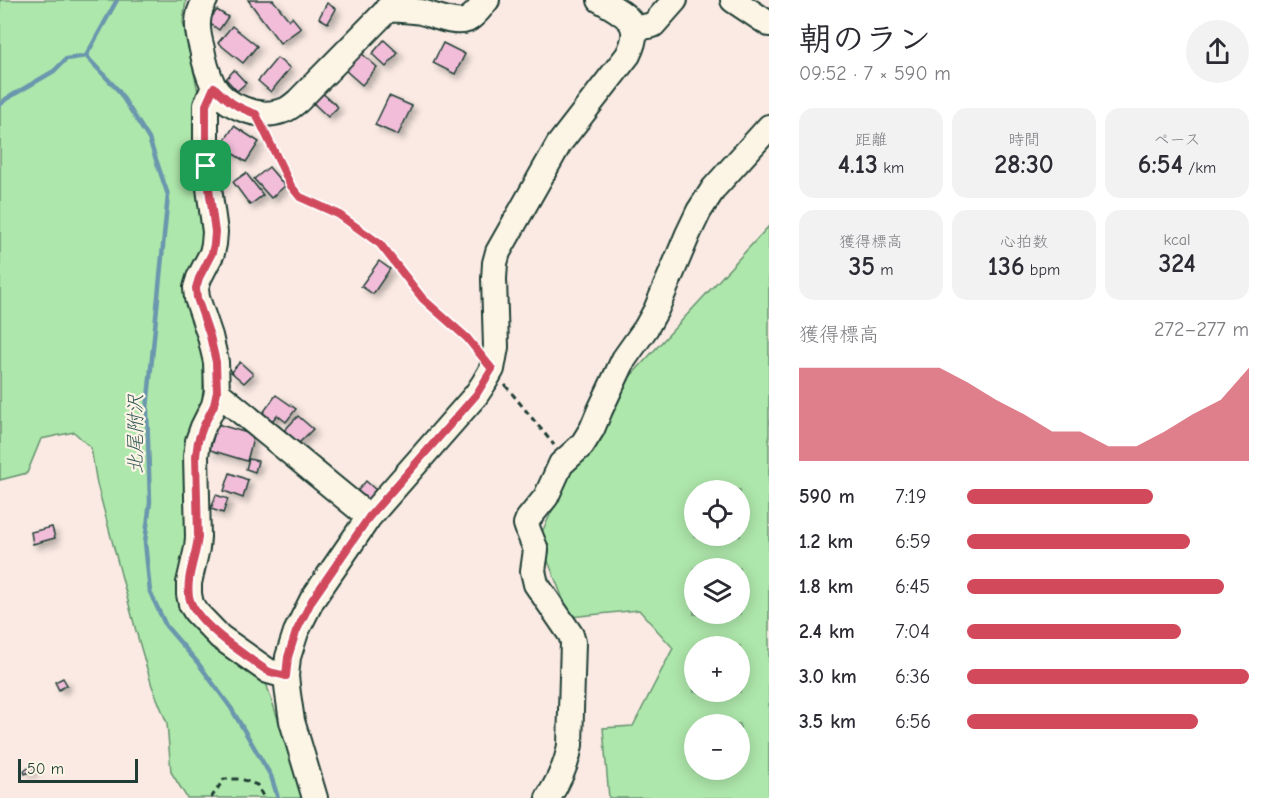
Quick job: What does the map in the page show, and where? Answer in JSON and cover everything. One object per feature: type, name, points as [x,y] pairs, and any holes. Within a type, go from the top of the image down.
[{"type":"street","points":[[205,0],[197,18],[197,32],[205,64],[214,87],[228,101],[256,114],[284,111],[298,101],[392,5],[462,21],[469,19],[487,0]]},
{"type":"street","points":[[315,798],[292,721],[286,676],[288,657],[296,632],[312,600],[369,517],[476,395],[492,369],[496,347],[494,279],[498,252],[559,144],[628,55],[633,45],[634,29],[631,21],[600,0]]},
{"type":"street","points":[[634,29],[653,25],[675,0]]},
{"type":"street","points":[[733,0],[769,24]]},
{"type":"street","points":[[214,87],[206,105],[206,166],[215,232],[214,244],[196,288],[216,362],[217,392],[214,405],[200,434],[196,456],[198,537],[189,594],[196,612],[220,637],[268,671],[286,676]]},
{"type":"street","points":[[548,798],[568,758],[573,642],[571,635],[536,584],[532,571],[536,550],[526,524],[546,497],[565,459],[582,445],[592,429],[624,359],[656,310],[687,234],[699,211],[714,188],[769,127]]},
{"type":"street","points":[[217,392],[369,517]]},
{"type":"path","points":[[256,114],[291,186],[300,197],[338,214],[380,244],[423,299],[467,338],[565,459]]},
{"type":"path","points":[[211,798],[224,779],[241,779],[257,785],[264,798]]},
{"type":"green space","points":[[0,0],[186,0],[183,22],[200,101],[209,261],[193,597],[263,674],[304,798],[187,798],[171,772],[167,723],[152,686],[136,631],[97,484],[91,448],[74,432],[41,439],[27,473],[0,480]]},
{"type":"green space","points":[[769,226],[769,798],[609,798],[603,728],[633,726],[673,648],[639,610],[570,617],[539,538],[602,407]]},
{"type":"building","points":[[248,0],[273,0],[289,20],[292,17],[301,28],[280,43]]},
{"type":"building","points":[[327,3],[336,9],[328,23],[319,18]]},
{"type":"building","points":[[217,10],[228,17],[219,30],[208,22]]},
{"type":"building","points":[[232,26],[257,46],[243,63],[218,43]]},
{"type":"building","points":[[384,40],[398,53],[386,67],[372,54]]},
{"type":"building","points":[[443,43],[465,54],[455,74],[433,63]]},
{"type":"building","points":[[360,52],[377,67],[362,85],[345,70]]},
{"type":"building","points":[[277,58],[290,68],[271,92],[258,81]]},
{"type":"building","points":[[234,70],[246,83],[237,91],[226,79]]},
{"type":"building","points":[[320,91],[338,107],[328,117],[311,101]]},
{"type":"building","points":[[389,96],[412,106],[398,135],[375,125]]},
{"type":"building","points":[[234,126],[259,142],[246,162],[221,146]]},
{"type":"building","points":[[269,167],[285,186],[271,198],[254,179]]},
{"type":"building","points":[[246,173],[263,195],[250,205],[233,182]]},
{"type":"building","points":[[379,261],[390,269],[373,294],[361,286]]},
{"type":"building","points":[[240,362],[253,374],[244,383],[231,372]]},
{"type":"building","points":[[276,395],[296,409],[286,422],[277,415],[272,421],[262,414]]},
{"type":"building","points":[[298,416],[313,429],[296,446],[282,433]]},
{"type":"building","points":[[217,424],[254,435],[247,461],[210,450]]},
{"type":"building","points":[[249,459],[258,461],[255,472],[246,469]]},
{"type":"building","points":[[230,473],[248,480],[243,498],[224,491]]},
{"type":"building","points":[[366,481],[378,492],[366,506],[354,495]]},
{"type":"building","points":[[216,495],[228,499],[223,513],[211,509]]},
{"type":"building","points":[[52,527],[55,538],[33,544],[31,532]]},
{"type":"building","points":[[63,678],[67,685],[59,690],[55,682]]},
{"type":"building","points":[[33,765],[35,769],[25,774],[24,771]]},
{"type":"waterway","points":[[86,56],[117,0]]},
{"type":"waterway","name":"北尾附沢","points":[[86,56],[118,90],[149,139],[168,195],[147,409],[150,502],[145,542],[150,592],[166,626],[198,663],[231,708],[271,776],[278,798]]},
{"type":"waterway","points":[[0,105],[6,99],[54,71],[66,59],[86,56]]},
{"type":"route","points":[[214,87],[228,101],[256,114],[291,186],[300,197],[338,214],[380,244],[423,299],[467,338],[492,369],[476,395],[369,517],[312,600],[296,632],[288,657],[286,676],[268,671],[220,637],[196,612],[189,594],[198,537],[196,456],[198,441],[214,405],[217,392],[216,362],[196,288],[212,253],[215,232],[206,166],[206,105],[214,87]]}]
